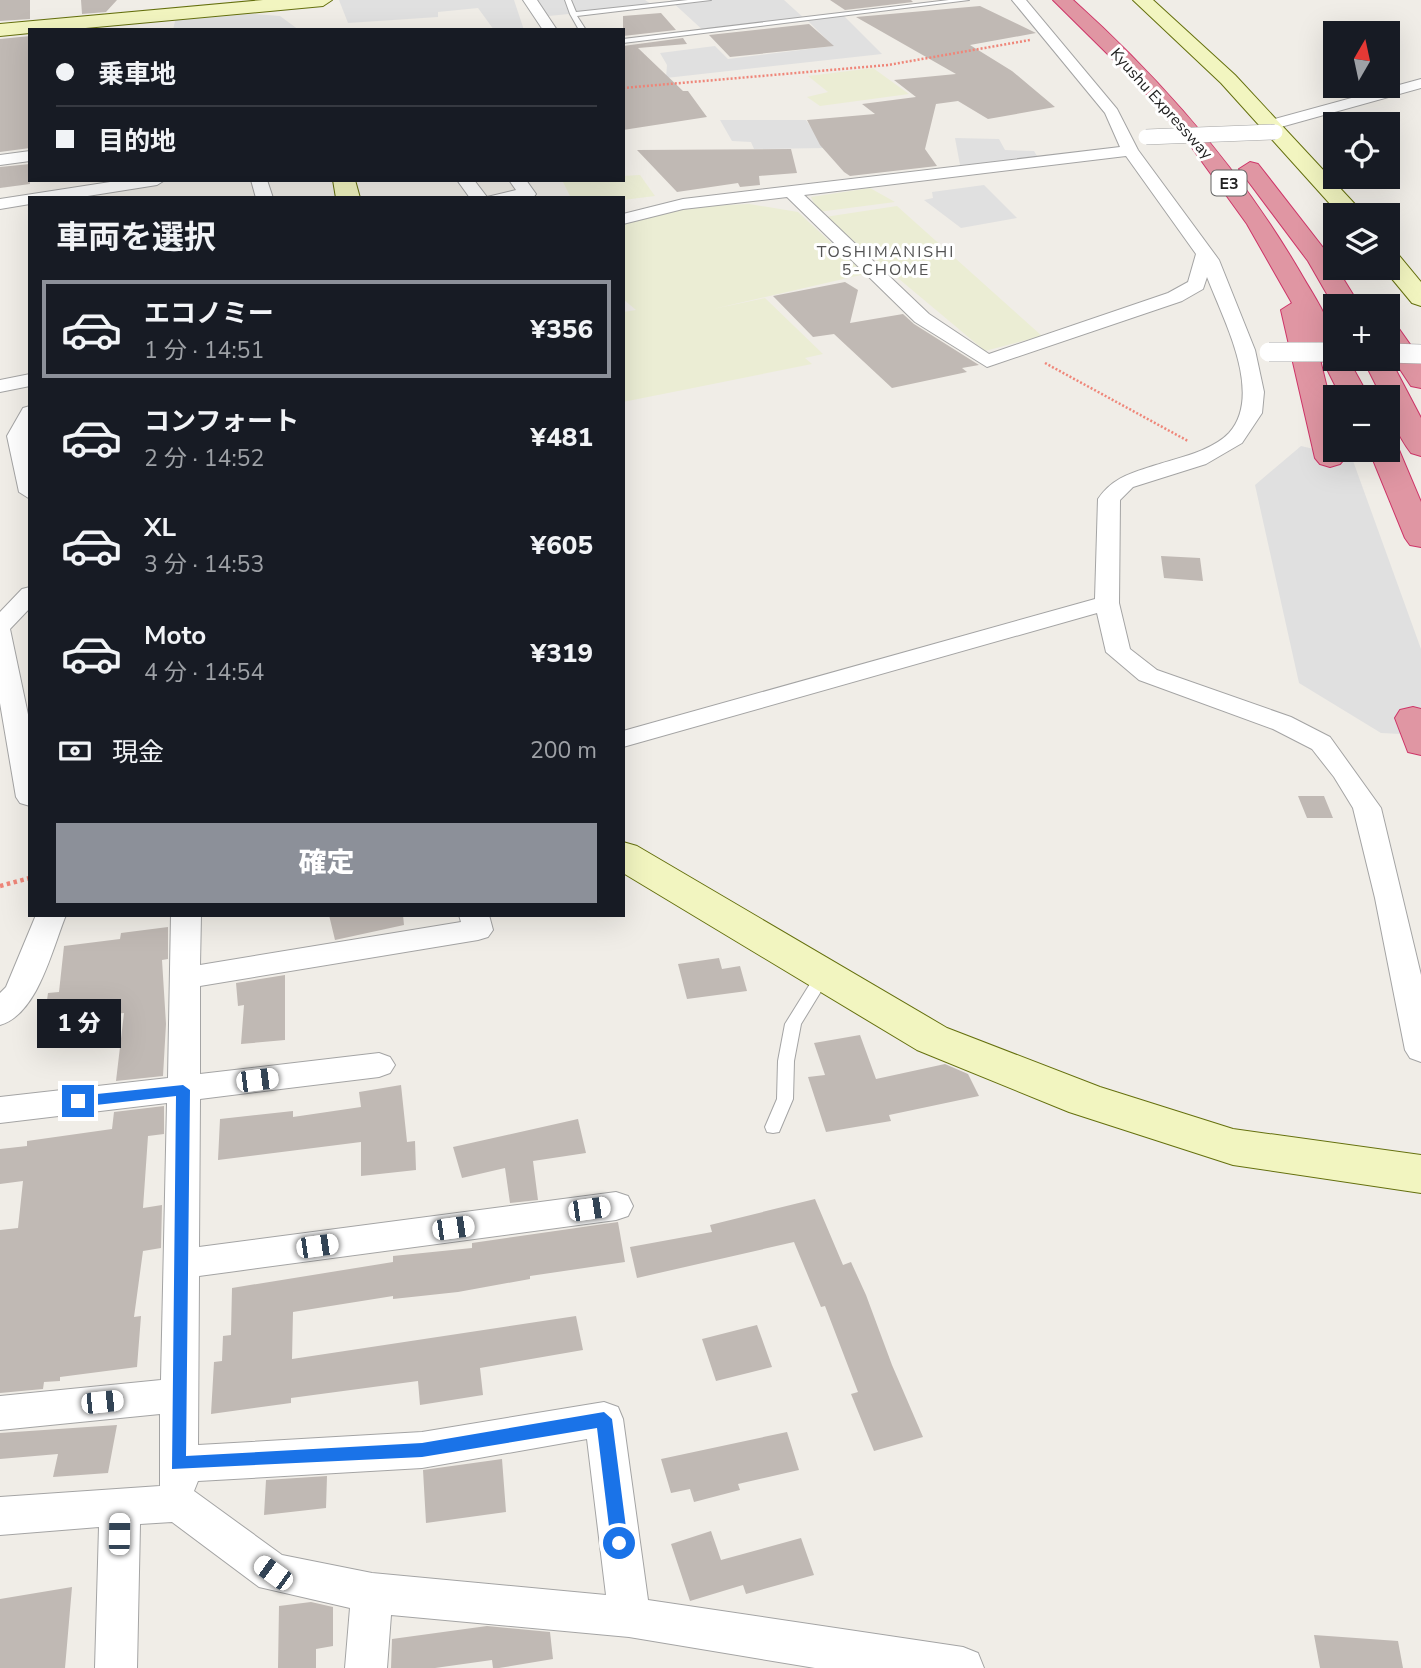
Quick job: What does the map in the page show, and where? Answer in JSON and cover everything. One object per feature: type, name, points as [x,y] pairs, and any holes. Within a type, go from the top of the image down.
[{"type":"highway","name":"Kyushu Expressway","points":[[1062,0],[1128,61],[1205,149],[1258,223],[1348,385]]},
{"type":"highway","name":"Kyushu Expressway","points":[[1085,0],[1152,60],[1233,148],[1319,259],[1339,294]]},
{"type":"highway","points":[[1233,148],[1323,244]]},
{"type":"highway","points":[[1283,269],[1323,430]]},
{"type":"highway","points":[[1400,349],[1421,380]]},
{"type":"highway","points":[[1383,371],[1421,447]]},
{"type":"highway","points":[[1389,462],[1421,538]]},
{"type":"street","points":[[530,0],[549,28]]},
{"type":"street","points":[[1019,0],[1112,112],[1126,145],[1205,254],[1245,351],[1254,392],[1252,413],[1235,439],[1210,453],[1125,482],[1109,499],[1107,603],[1118,652],[1148,676],[1282,723],[1321,743],[1344,772],[1367,808],[1390,898],[1421,1050]]},
{"type":"street","points":[[1142,0],[1192,43],[1342,203]]},
{"type":"street","points":[[0,30],[314,5]]},
{"type":"street","points":[[1400,89],[1421,83]]},
{"type":"street","points":[[625,219],[684,204],[792,192],[1126,145],[1146,137],[1273,129],[1371,98]]},
{"type":"street","points":[[1396,98],[1409,102]]},
{"type":"street","points":[[0,160],[28,156]]},
{"type":"street","points":[[54,196],[144,182]]},
{"type":"street","points":[[467,182],[477,196]]},
{"type":"street","points":[[511,196],[527,194],[518,182]]},
{"type":"street","points":[[792,192],[922,318],[987,361],[1174,297],[1196,285],[1205,254]]},
{"type":"street","points":[[0,204],[28,200]]},
{"type":"street","points":[[1400,273],[1421,298]]},
{"type":"street","points":[[1245,351],[1323,352]]},
{"type":"street","points":[[1400,353],[1421,354]]},
{"type":"street","points":[[0,386],[28,380]]},
{"type":"street","points":[[28,416],[18,436],[28,483]]},
{"type":"street","points":[[0,626],[28,596]]},
{"type":"street","points":[[625,737],[1107,603]]},
{"type":"street","points":[[0,632],[28,786]]},
{"type":"street","points":[[625,856],[932,1039],[1085,1100],[1233,1147],[1421,1174]]},
{"type":"street","points":[[0,1014],[19,992],[55,917]]},
{"type":"street","points":[[186,917],[178,1483],[273,1573],[372,1594],[629,1617],[728,1635],[963,1668]]},
{"type":"street","points":[[185,978],[478,930],[475,917]]},
{"type":"street","points":[[0,1110],[379,1065]]},
{"type":"street","points":[[181,1265],[616,1206]]},
{"type":"street","points":[[0,1413],[179,1395]]},
{"type":"street","points":[[0,1516],[120,1507],[178,1483],[422,1450],[604,1419],[629,1617]]},
{"type":"street","points":[[116,1668],[120,1507]]},
{"type":"street","points":[[366,1668],[372,1594]]},
{"type":"lane","points":[[568,0],[582,28]]},
{"type":"lane","points":[[573,14],[708,0]]},
{"type":"lane","points":[[625,41],[860,15],[966,0]]},
{"type":"lane","points":[[773,1127],[785,1099],[786,1061],[793,1024],[823,975]]},
{"type":"path","points":[[625,88],[753,73],[960,56],[1048,37]]},
{"type":"path","points":[[1020,350],[1210,453]]},
{"type":"path","points":[[0,886],[28,879]]},
{"type":"green space","points":[[873,68],[909,94],[820,106],[807,97],[828,92],[808,76]]},
{"type":"green space","points":[[640,175],[655,196],[625,200],[625,196],[570,196],[563,182],[625,182],[625,176]]},
{"type":"green space","points":[[870,188],[895,202],[818,212],[811,197]]},
{"type":"green space","points":[[749,204],[798,212],[865,274],[713,309],[765,298],[823,354],[805,358],[812,364],[625,402],[625,312],[636,310],[625,301],[625,224],[687,207]]},
{"type":"green space","points":[[897,206],[1042,336],[985,351],[825,217]]},
{"type":"shaded area","points":[[339,0],[514,0],[523,28],[493,28],[478,8],[438,12],[438,17],[348,23]]},
{"type":"shaded area","points":[[533,0],[645,0],[654,6],[548,16]]},
{"type":"shaded area","points":[[670,0],[784,0],[805,19],[843,15],[882,54],[666,78],[667,65],[660,53],[715,46],[728,59],[833,46],[808,21],[706,33]]},
{"type":"shaded area","points":[[243,13],[280,16],[296,28],[173,28],[176,17]]},
{"type":"shaded area","points":[[720,120],[806,120],[825,148],[754,149],[751,142],[732,141]]},
{"type":"shaded area","points":[[955,138],[999,139],[1005,150],[1034,151],[1040,161],[961,170]]},
{"type":"shaded area","points":[[984,185],[1017,218],[961,228],[924,200],[933,198],[932,192]]},
{"type":"shaded area","points":[[1301,446],[1323,451],[1323,462],[1353,462],[1421,649],[1421,735],[1381,733],[1299,683],[1255,485]]},
{"type":"building","points":[[0,0],[30,0],[30,19],[0,21]]},
{"type":"building","points":[[81,0],[117,0],[106,12],[82,14]]},
{"type":"building","points":[[830,0],[911,0],[913,2],[845,10]]},
{"type":"building","points":[[980,6],[1036,33],[970,45],[1012,71],[1055,107],[988,119],[958,101],[936,104],[925,149],[937,166],[850,176],[844,172],[820,145],[807,120],[875,114],[862,104],[916,97],[894,80],[956,74],[856,17]]},
{"type":"building","points":[[661,13],[676,30],[625,36],[623,16]]},
{"type":"building","points":[[809,24],[834,46],[730,57],[709,35]]},
{"type":"building","points":[[28,36],[28,148],[0,152],[0,39]]},
{"type":"building","points":[[683,38],[687,44],[638,48],[683,91],[688,91],[707,117],[625,130],[625,46]]},
{"type":"building","points":[[791,149],[797,173],[759,176],[760,185],[740,187],[738,183],[677,192],[637,150]]},
{"type":"building","points":[[28,164],[30,184],[0,188],[0,167]]},
{"type":"building","points":[[845,282],[858,290],[850,323],[903,314],[914,324],[979,365],[962,368],[967,372],[892,388],[834,334],[813,337],[773,296]]},
{"type":"building","points":[[1161,556],[1200,558],[1203,581],[1164,578]]},
{"type":"building","points":[[1298,796],[1324,796],[1333,818],[1307,818]]},
{"type":"building","points":[[329,917],[403,917],[404,925],[335,940]]},
{"type":"building","points":[[168,927],[168,959],[162,960],[166,1024],[163,1076],[116,1081],[124,1013],[44,1021],[48,993],[59,992],[64,946],[120,939],[121,933]]},
{"type":"building","points":[[719,958],[722,969],[740,966],[747,991],[687,999],[678,964]]},
{"type":"building","points":[[285,975],[285,1040],[241,1044],[244,1005],[238,1006],[236,983]]},
{"type":"building","points":[[860,1035],[876,1079],[945,1064],[968,1074],[979,1096],[889,1115],[891,1121],[826,1132],[808,1077],[825,1075],[814,1043]]},
{"type":"building","points":[[401,1085],[407,1142],[415,1141],[416,1170],[361,1176],[361,1142],[218,1160],[220,1119],[293,1111],[293,1117],[361,1107],[359,1092]]},
{"type":"building","points":[[164,1106],[164,1134],[148,1136],[143,1208],[162,1205],[161,1248],[143,1251],[134,1317],[141,1316],[137,1367],[60,1377],[60,1381],[44,1382],[43,1389],[0,1393],[0,1230],[18,1228],[23,1181],[0,1184],[0,1149],[27,1146],[27,1141],[112,1129],[114,1112]]},
{"type":"building","points":[[578,1119],[586,1153],[533,1161],[538,1200],[510,1203],[505,1168],[462,1178],[453,1147]]},
{"type":"building","points":[[815,1199],[843,1265],[851,1262],[866,1295],[923,1437],[874,1451],[851,1394],[858,1392],[825,1306],[821,1307],[794,1242],[637,1278],[630,1247],[712,1232],[710,1225]]},
{"type":"building","points":[[618,1222],[625,1262],[530,1276],[530,1279],[458,1292],[393,1299],[393,1296],[293,1312],[292,1359],[576,1316],[583,1350],[480,1368],[483,1395],[420,1405],[418,1381],[291,1398],[291,1403],[211,1414],[214,1362],[222,1361],[223,1336],[231,1335],[232,1288],[393,1262],[393,1256],[472,1248],[472,1243]]},
{"type":"building","points":[[757,1325],[772,1367],[716,1381],[702,1339]]},
{"type":"building","points":[[117,1425],[108,1473],[53,1477],[58,1454],[0,1459],[0,1433]]},
{"type":"building","points":[[787,1432],[799,1470],[738,1484],[740,1490],[694,1502],[690,1489],[671,1493],[661,1459]]},
{"type":"building","points":[[502,1459],[506,1512],[426,1523],[423,1470]]},
{"type":"building","points":[[327,1476],[326,1508],[264,1515],[266,1480]]},
{"type":"building","points":[[711,1531],[721,1560],[801,1538],[814,1575],[746,1594],[743,1585],[690,1601],[671,1544]]},
{"type":"building","points":[[72,1587],[65,1668],[0,1668],[0,1599]]},
{"type":"building","points":[[311,1602],[333,1607],[333,1646],[316,1649],[316,1668],[278,1668],[279,1606]]},
{"type":"building","points":[[487,1626],[550,1632],[553,1659],[499,1668],[493,1668],[492,1660],[435,1668],[391,1668],[392,1639]]},
{"type":"building","points":[[1314,1635],[1398,1641],[1403,1668],[1320,1668]]},
{"type":"district","name":"TOSHIMANISHI 5-CHOME","points":[[886,260]]},
{"type":"route","points":[[78,1101],[183,1090],[178,1464],[422,1450],[604,1419],[619,1543]]}]
